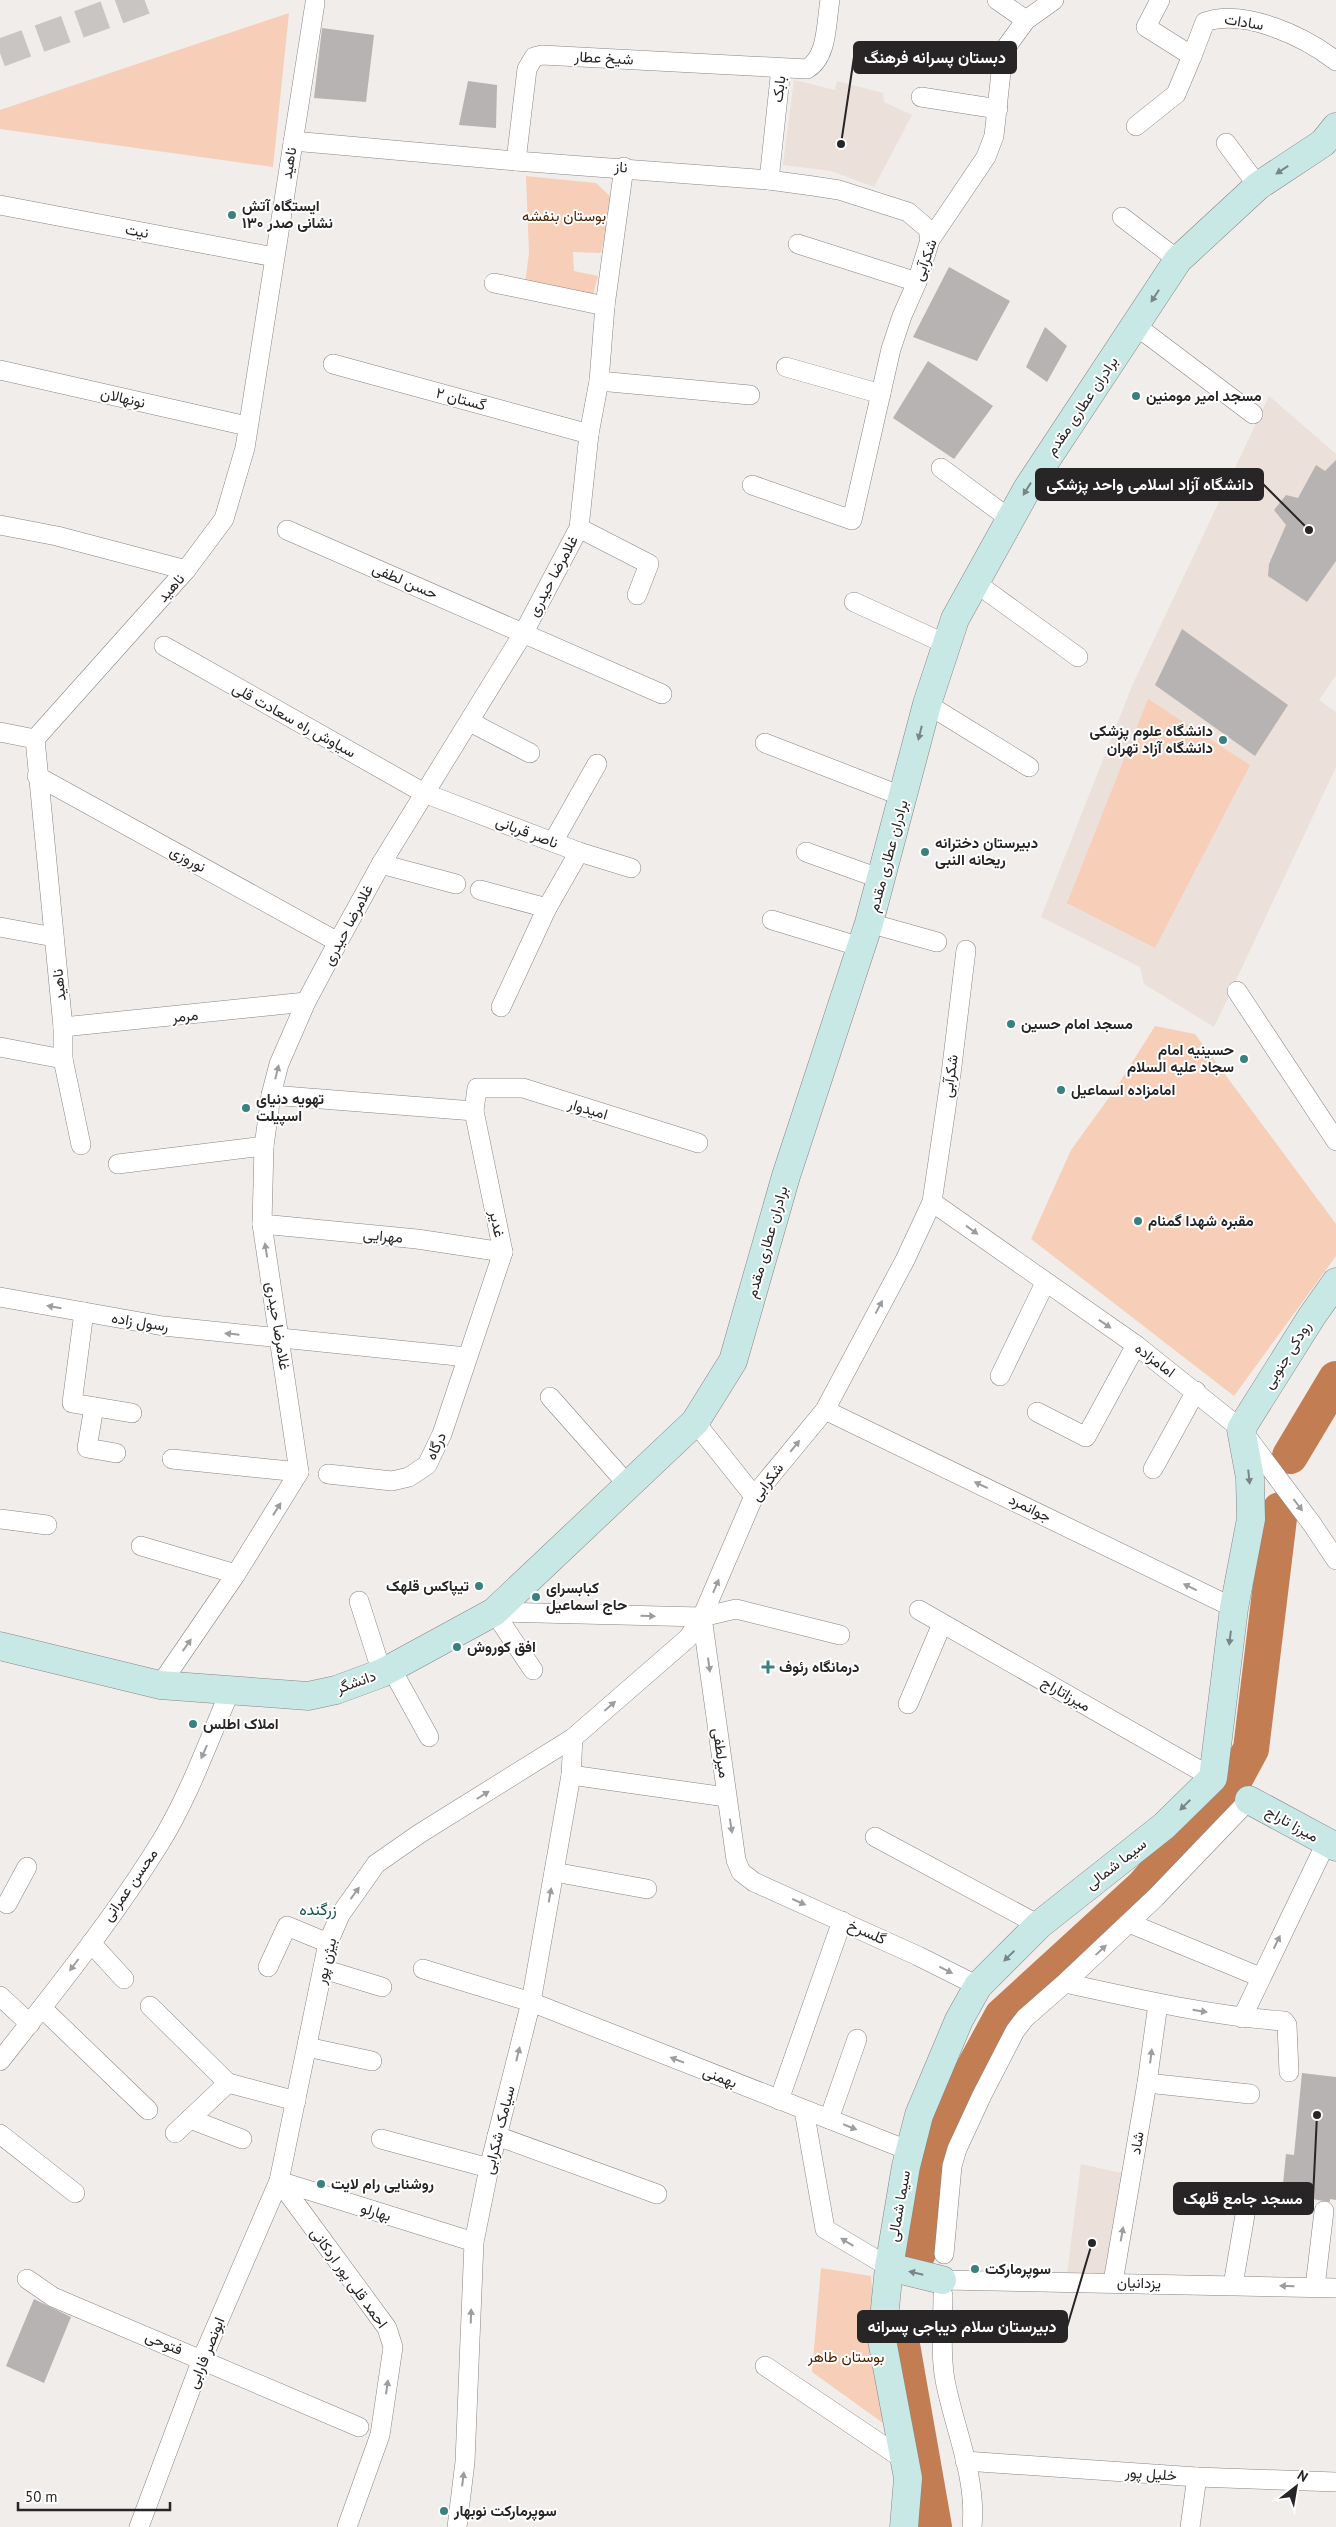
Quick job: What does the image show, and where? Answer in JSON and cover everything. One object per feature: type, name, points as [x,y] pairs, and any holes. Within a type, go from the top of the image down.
[{"type":"street","name":"بابک","points":[[769,180],[781,68],[807,69],[819,60],[830,0]]},
{"type":"street","points":[[997,0],[1026,20]]},
{"type":"street","name":"شکرآبی","points":[[752,485],[852,520],[890,350],[917,282],[930,240],[986,157],[994,136],[1002,63],[1007,46],[1026,20],[1054,0]]},
{"type":"street","points":[[1160,0],[1146,27],[1192,56]]},
{"type":"street","name":"ناهید","points":[[80,1145],[63,1059],[63,1028],[35,739],[186,570],[224,519],[245,448],[274,256],[316,3]]},
{"type":"street","name":"سادات","points":[[1136,126],[1176,94],[1206,22],[1216,18],[1245,20],[1286,31],[1308,42],[1336,61]]},
{"type":"street","name":"شیخ عطار","points":[[516,161],[527,69],[534,57],[542,55],[781,68]]},
{"type":"street","points":[[920,97],[998,109]]},
{"type":"street","name":"ناز","points":[[293,141],[516,161],[624,167],[769,180],[839,190],[908,212],[928,229],[930,240]]},
{"type":"street","name":"برادران عطاری مقدم","points":[[494,1612],[694,1422],[733,1361],[786,1176],[865,935],[904,798],[927,704],[946,644],[955,619],[1027,488],[1178,260],[1258,186],[1332,142]]},
{"type":"street","points":[[1226,143],[1258,186]]},
{"type":"street","name":"غلامرضا حیدری","points":[[299,1472],[281,1338],[262,1224],[264,1146],[271,1095],[279,1064],[306,1002],[338,942],[381,864],[524,632],[579,528],[589,434],[599,381],[605,306],[624,167]]},
{"type":"street","name":"نیت","points":[[0,205],[274,256]]},
{"type":"street","points":[[1122,217],[1178,260]]},
{"type":"street","points":[[798,244],[917,282]]},
{"type":"street","points":[[494,283],[605,306]]},
{"type":"street","points":[[1135,326],[1253,414]]},
{"type":"street","name":"گستان ۲","points":[[333,364],[589,434]]},
{"type":"street","points":[[786,367],[881,394]]},
{"type":"street","name":"نونهالان","points":[[0,370],[247,426]]},
{"type":"street","points":[[599,381],[750,395]]},
{"type":"street","points":[[941,468],[1010,519]]},
{"type":"street","points":[[0,525],[57,536],[186,570]]},
{"type":"street","points":[[579,528],[649,564],[637,595]]},
{"type":"street","name":"حسن لطفی","points":[[287,530],[524,632],[662,694]]},
{"type":"street","points":[[976,583],[1078,657]]},
{"type":"street","points":[[854,602],[946,644]]},
{"type":"street","name":"سیاوش راه سعادت قلی","points":[[164,646],[424,793]]},
{"type":"street","points":[[927,704],[1029,767]]},
{"type":"street","points":[[470,722],[530,753]]},
{"type":"street","points":[[0,732],[35,739]]},
{"type":"street","points":[[765,743],[904,798]]},
{"type":"street","points":[[553,842],[597,764]]},
{"type":"street","name":"نوروزی","points":[[38,776],[338,942]]},
{"type":"street","name":"ناصر قربانی","points":[[424,793],[579,852],[631,868]]},
{"type":"street","points":[[501,1008],[547,908],[579,852]]},
{"type":"street","points":[[806,852],[881,879]]},
{"type":"street","points":[[381,864],[456,884]]},
{"type":"street","points":[[480,890],[547,908]]},
{"type":"street","points":[[772,920],[865,935],[938,942]]},
{"type":"street","points":[[0,927],[54,937]]},
{"type":"street","name":"شکرآبی","points":[[932,1202],[951,1074],[966,950]]},
{"type":"street","points":[[1237,991],[1336,1141]]},
{"type":"street","name":"مرمر","points":[[63,1028],[306,1002]]},
{"type":"street","points":[[0,1048],[63,1059]]},
{"type":"street","name":"غدیر","points":[[467,1357],[503,1252],[474,1111],[477,1088]]},
{"type":"street","name":"امیدوار","points":[[477,1088],[523,1088],[698,1143]]},
{"type":"street","points":[[271,1095],[474,1111]]},
{"type":"street","points":[[118,1164],[264,1146]]},
{"type":"street","name":"امامزاده","points":[[932,1202],[1136,1345],[1196,1391],[1241,1429],[1312,1524],[1336,1560]]},
{"type":"street","name":"شکرابی","points":[[574,1738],[688,1638],[702,1617],[754,1496],[824,1410],[905,1260],[932,1202]]},
{"type":"street","name":"مهرایی","points":[[262,1224],[417,1239],[503,1252]]},
{"type":"street","name":"رودکی جنوبی","points":[[1241,1429],[1312,1316],[1336,1282]]},
{"type":"street","points":[[1000,1376],[1046,1283]]},
{"type":"street","name":"رسول زاده","points":[[0,1297],[163,1326],[467,1357]]},
{"type":"street","points":[[84,1312],[72,1403],[132,1413]]},
{"type":"street","points":[[1037,1412],[1086,1437],[1136,1345]]},
{"type":"street","name":"درگاه","points":[[328,1474],[392,1481],[409,1477],[427,1465],[442,1434],[467,1357]]},
{"type":"street","points":[[1153,1469],[1196,1391]]},
{"type":"street","points":[[550,1397],[628,1485]]},
{"type":"street","points":[[94,1407],[87,1448],[116,1453]]},
{"type":"street","name":"جوانمرد","points":[[824,1410],[1234,1608]]},
{"type":"street","points":[[694,1422],[754,1496]]},
{"type":"street","points":[[1213,1778],[1234,1608],[1250,1519],[1250,1478],[1241,1429]]},
{"type":"street","points":[[160,1685],[236,1574],[299,1472],[172,1459]]},
{"type":"street","points":[[0,1519],[47,1526]]},
{"type":"street","points":[[141,1546],[236,1574]]},
{"type":"street","points":[[359,1601],[387,1670],[430,1737]]},
{"type":"street","name":"دانشگر","points":[[0,1646],[160,1685],[308,1696],[336,1690],[387,1670],[494,1612],[702,1617],[736,1608],[840,1635]]},
{"type":"street","name":"میرزاتاراج","points":[[919,1610],[1213,1778]]},
{"type":"street","points":[[494,1612],[533,1670]]},
{"type":"street","name":"میرلطفی","points":[[702,1617],[736,1860],[740,1872],[754,1882]]},
{"type":"street","points":[[908,1704],[942,1624]]},
{"type":"street","name":"محسن عمرانی","points":[[0,2061],[90,1943],[160,1843],[182,1801],[230,1691]]},
{"type":"street","name":"سیامک شکرابی","points":[[457,2527],[465,2462],[474,2242],[489,2168],[531,2002],[571,1775],[574,1738]]},
{"type":"street","name":"بیژن پور","points":[[279,2181],[328,1943],[340,1915],[376,1864],[419,1834],[574,1738]]},
{"type":"street","points":[[571,1775],[726,1797]]},
{"type":"street","name":"سیما شمالی","points":[[904,2527],[908,2478],[882,2340],[889,2267],[910,2151],[919,2115],[959,2020],[978,1986],[1040,1925],[1164,1826],[1213,1778]]},
{"type":"street","points":[[972,2527],[973,2514],[965,2462],[944,2378],[943,2276],[952,2166],[957,2149],[1009,2042],[1025,2018],[1066,1983],[1129,1923],[1249,1800]]},
{"type":"street","name":"میرزا تاراج","points":[[1249,1800],[1331,1845]]},
{"type":"street","points":[[875,1837],[1040,1925]]},
{"type":"street","points":[[1242,2018],[1260,1976],[1331,1845]]},
{"type":"street","points":[[7,1904],[27,1866]]},
{"type":"street","points":[[554,1872],[647,1889]]},
{"type":"street","name":"گلسرخ","points":[[754,1882],[918,1956],[978,1986]]},
{"type":"street","points":[[779,2100],[842,1921]]},
{"type":"street","points":[[1129,1923],[1260,1976]]},
{"type":"street","points":[[268,1967],[287,1926],[328,1943]]},
{"type":"street","points":[[90,1943],[124,1979]]},
{"type":"street","points":[[323,1969],[382,1987]]},
{"type":"street","name":"بهمنی","points":[[422,1969],[531,2002],[910,2151]]},
{"type":"street","points":[[1066,1983],[1158,2004],[1242,2018],[1286,2022],[1289,2072]]},
{"type":"street","points":[[0,1996],[30,2024]]},
{"type":"street","name":"شاد","points":[[1113,2282],[1148,2083],[1158,2004]]},
{"type":"street","points":[[150,2006],[228,2084],[296,2101]]},
{"type":"street","points":[[42,2008],[148,2110]]},
{"type":"street","points":[[829,2119],[857,2039]]},
{"type":"street","points":[[307,2047],[372,2061]]},
{"type":"street","points":[[1148,2083],[1250,2094]]},
{"type":"street","points":[[175,2133],[228,2084]]},
{"type":"street","name":"سیما شمالی","points":[[804,2110],[825,2229],[889,2267]]},
{"type":"street","points":[[190,2119],[242,2139]]},
{"type":"street","points":[[0,2134],[75,2193]]},
{"type":"street","points":[[497,2136],[657,2194]]},
{"type":"street","points":[[381,2139],[489,2168]]},
{"type":"street","name":"بهارلو","points":[[279,2181],[474,2242]]},
{"type":"street","name":"ابونصر فارابی","points":[[139,2527],[202,2359],[279,2181]]},
{"type":"street","name":"احمد قلی پور اردکانی","points":[[279,2181],[387,2328],[393,2347],[380,2435],[346,2527]]},
{"type":"street","points":[[1232,2285],[1246,2209]]},
{"type":"street","points":[[1315,2287],[1324,2211]]},
{"type":"street","points":[[889,2267],[943,2276]]},
{"type":"street","name":"یزدانیان","points":[[943,2276],[1336,2288]]},
{"type":"street","name":"فتوحی","points":[[28,2279],[53,2297],[359,2427]]},
{"type":"street","points":[[764,2366],[903,2459]]},
{"type":"street","name":"خلیل‌ پور","points":[[965,2462],[1197,2477],[1336,2482]]},
{"type":"street","points":[[1190,2527],[1197,2477]]},
{"type":"shaded area","points":[[794,80],[835,90],[837,81],[883,93],[884,102],[912,115],[874,187],[831,171],[783,165]]},
{"type":"shaded area","name":"دانشگاه علوم پزشکی دانشگاه آزاد تهران","points":[[1269,396],[1336,454],[1336,675],[1319,700],[1336,712],[1336,767],[1214,1027],[1144,984],[1140,967],[1041,917],[1132,686]]},
{"type":"shaded area","points":[[1081,2164],[1126,2174],[1107,2276],[1067,2274]]},
{"type":"green space","points":[[289,13],[273,167],[0,129],[0,110]]},
{"type":"green space","name":"بوستان بنفشه","points":[[526,176],[596,183],[613,199],[601,253],[573,252],[574,271],[598,276],[593,294],[525,284],[529,253]]},
{"type":"green space","points":[[1148,699],[1250,765],[1155,948],[1067,903]]},
{"type":"green space","points":[[1155,1026],[1195,1034],[1336,1224],[1336,1256],[1234,1396],[1031,1239],[1071,1150],[1116,1088]]},
{"type":"green space","name":"بوستان طاهر","points":[[821,2268],[871,2276],[883,2423],[812,2372]]},
{"type":"building","points":[[322,28],[374,35],[366,102],[314,98]]},
{"type":"building","points":[[468,81],[497,85],[496,128],[459,125]]},
{"type":"building","points":[[949,267],[1010,301],[977,361],[913,337]]},
{"type":"building","points":[[1045,327],[1067,346],[1047,382],[1026,367]]},
{"type":"building","points":[[928,361],[993,406],[954,459],[893,418]]},
{"type":"building","points":[[1336,460],[1336,561],[1307,602],[1268,576],[1269,564],[1286,525],[1274,510],[1286,495],[1298,498],[1316,465],[1325,471]]},
{"type":"building","points":[[1182,629],[1288,705],[1255,756],[1155,685]]},
{"type":"building","points":[[1302,2073],[1336,2077],[1336,2200],[1330,2199],[1330,2202],[1282,2194],[1286,2154],[1294,2155]]},
{"type":"building","points":[[34,2299],[71,2317],[44,2383],[6,2366]]},
{"type":"waterway","points":[[1290,1456],[1336,1379]]},
{"type":"waterway","points":[[918,2253],[932,2145],[1002,2016],[1143,1887],[1231,1786],[1251,1749],[1280,1510]]},
{"type":"waterway","points":[[901,2339],[934,2527]]},
{"type":"tunnel","points":[[0,53],[146,0]]},
{"type":"place","name":"دبستان پسرانه فرهنگ","points":[[841,144]]},
{"type":"place","name":"ایستگاه آتش نشانی صدر ۱۳۰","points":[[232,215]]},
{"type":"place","name":"مسجد امیر مومنین","points":[[1136,396]]},
{"type":"place","name":"دانشگاه آزاد اسلامی واحد پزشکی","points":[[1309,530]]},
{"type":"place","name":"دانشگاه علوم پزشکی دانشگاه آزاد تهران","points":[[1223,740]]},
{"type":"place","name":"دبیرستان دخترانه ریحانه النبی","points":[[925,852]]},
{"type":"place","name":"مسجد امام حسین","points":[[1011,1024]]},
{"type":"place","name":"حسینیه امام سجاد علیه السلام","points":[[1244,1059]]},
{"type":"place","name":"امامزاده اسماعیل","points":[[1061,1090]]},
{"type":"place","name":"تهویه دنیای اسپیلت","points":[[246,1108]]},
{"type":"place","name":"مقبره شهدا گمنام","points":[[1138,1221]]},
{"type":"place","name":"تیپاکس قلهک","points":[[479,1586]]},
{"type":"place","name":"کبابسرای حاج اسماعیل","points":[[536,1597]]},
{"type":"place","name":"افق کوروش","points":[[457,1647]]},
{"type":"place","name":"درمانگاه رئوف","points":[[768,1667]]},
{"type":"place","name":"املاک اطلس","points":[[193,1724]]},
{"type":"place","name":"مسجد جامع قلهک","points":[[1317,2115]]},
{"type":"place","name":"روشنایی رام لایت","points":[[321,2184]]},
{"type":"place","name":"دبیرستان سلام دیباجی پسرانه","points":[[1092,2243]]},
{"type":"place","name":"سوپرمارکت","points":[[975,2269]]},
{"type":"place","name":"سوپرمارکت نوبهار","points":[[444,2511]]},
{"type":"district","name":"زرگنده","points":[[318,1909]]}]
